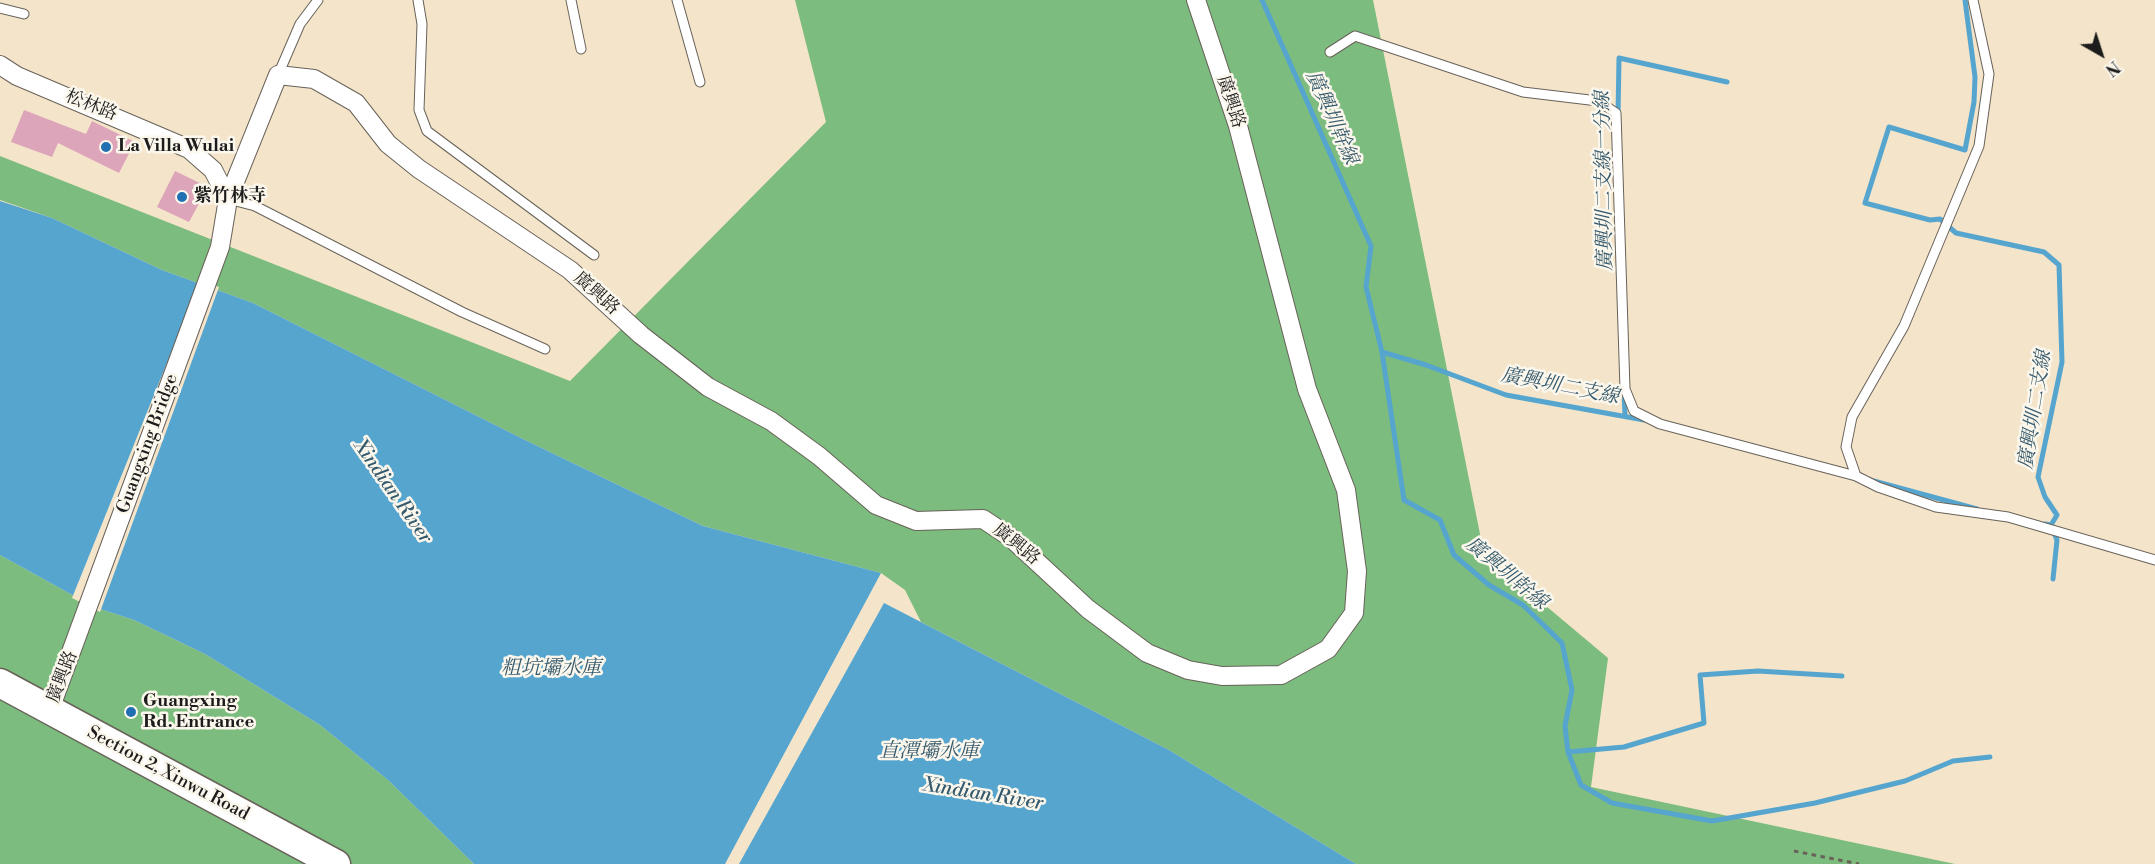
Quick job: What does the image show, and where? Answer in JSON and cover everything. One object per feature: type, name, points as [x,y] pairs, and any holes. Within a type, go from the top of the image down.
[{"type":"main road","name":"Section 2, Xinwu Road","points":[[0,683],[49,712],[177,777],[336,864]]},
{"type":"street","name":"廣興路","points":[[278,75],[314,79],[356,103],[388,144],[419,169],[570,270],[641,335],[700,380],[771,421],[819,456],[876,505],[916,521],[983,519],[1010,537],[1088,609],[1147,653],[1188,670],[1222,676],[1281,675],[1328,650],[1354,613],[1357,571],[1346,490],[1307,389],[1238,126],[1196,0]]},
{"type":"street","name":"松林路","points":[[0,65],[17,76],[189,149],[213,170],[228,199]]},
{"type":"street","points":[[228,199],[278,75]]},
{"type":"street","name":"Guangxing Bridge","points":[[76,642],[220,247],[228,199]]},
{"type":"street","name":"廣興路","points":[[49,712],[76,642]]},
{"type":"lane","points":[[278,75],[300,24],[318,0]]},
{"type":"lane","points":[[417,0],[422,24],[419,110],[427,131],[594,255]]},
{"type":"lane","points":[[571,0],[581,49]]},
{"type":"lane","points":[[677,0],[700,82]]},
{"type":"lane","points":[[1856,476],[1846,447],[1852,417],[1904,326],[1979,146],[1989,74],[1973,0]]},
{"type":"lane","points":[[0,8],[24,14]]},
{"type":"lane","points":[[1329,52],[1355,36],[1523,92],[1598,101],[1616,112],[1625,389],[1634,411],[1660,424],[1856,476],[1936,507],[2008,517],[2155,560]]},
{"type":"lane","points":[[228,199],[255,206],[462,312],[545,349]]},
{"type":"path","points":[[1794,851],[1859,864]]},
{"type":"green space","points":[[795,0],[1373,0],[1484,554],[1608,658],[1591,787],[1955,864],[1356,864],[1169,750],[921,622],[905,590],[881,573],[703,526],[523,439],[253,303],[162,270],[52,218],[0,200],[0,156],[570,381],[826,122]]},
{"type":"green space","points":[[0,555],[94,607],[134,620],[205,654],[320,725],[388,780],[474,864],[0,864]]},
{"type":"water","name":"粗坑壩水庫","points":[[0,201],[52,218],[162,270],[253,303],[523,439],[703,526],[881,573],[725,864],[474,864],[388,780],[320,725],[205,654],[134,620],[94,607],[0,555]]},
{"type":"water","name":"直潭壩水庫","points":[[884,603],[1169,750],[1356,864],[739,864]]},
{"type":"pier","points":[[200,281],[219,287],[100,612],[72,598]]},
{"type":"building","points":[[24,110],[86,134],[92,121],[135,142],[119,173],[58,143],[52,157],[11,142]]},
{"type":"building","name":"紫竹林寺","points":[[175,171],[208,187],[189,222],[157,207]]},
{"type":"waterway","name":"廣興圳幹線","points":[[1262,0],[1371,246],[1366,287],[1382,352],[1404,500],[1440,520],[1454,555],[1489,585],[1523,605],[1562,643],[1572,690],[1565,726],[1568,752],[1581,785],[1612,803],[1712,821],[1815,803],[1905,781],[1953,761],[1990,757]]},
{"type":"waterway","name":"廣興圳二支線","points":[[1965,0],[1975,77],[1974,102],[1965,150],[1889,127],[1865,203],[1930,220],[1940,219],[1956,233],[2044,252],[2059,265],[2062,362],[2038,477],[2045,497],[2057,515],[2051,525],[2045,524]]},
{"type":"waterway","name":"廣興圳二支線一分線","points":[[1618,116],[1619,58],[1727,82]]},
{"type":"waterway","name":"廣興圳二支線","points":[[1382,352],[1426,365],[1506,395],[1644,420]]},
{"type":"waterway","name":"廣興圳二支線一分線","points":[[1624,392],[1625,415]]},
{"type":"waterway","name":"廣興圳二支線","points":[[1870,480],[1977,509]]},
{"type":"waterway","points":[[2053,530],[2057,540],[2053,579]]},
{"type":"waterway","points":[[1568,752],[1624,747],[1704,723],[1700,675],[1758,671],[1842,676]]},
{"type":"place","name":"La Villa Wulai","points":[[106,147]]},
{"type":"place","name":"紫竹林寺","points":[[182,197]]},
{"type":"place","name":"Guangxing Rd. Entrance","points":[[131,712]]},
{"type":"water label","name":"Xindian River","points":[[392,492]]},
{"type":"water label","name":"Xindian River","points":[[983,795]]}]
